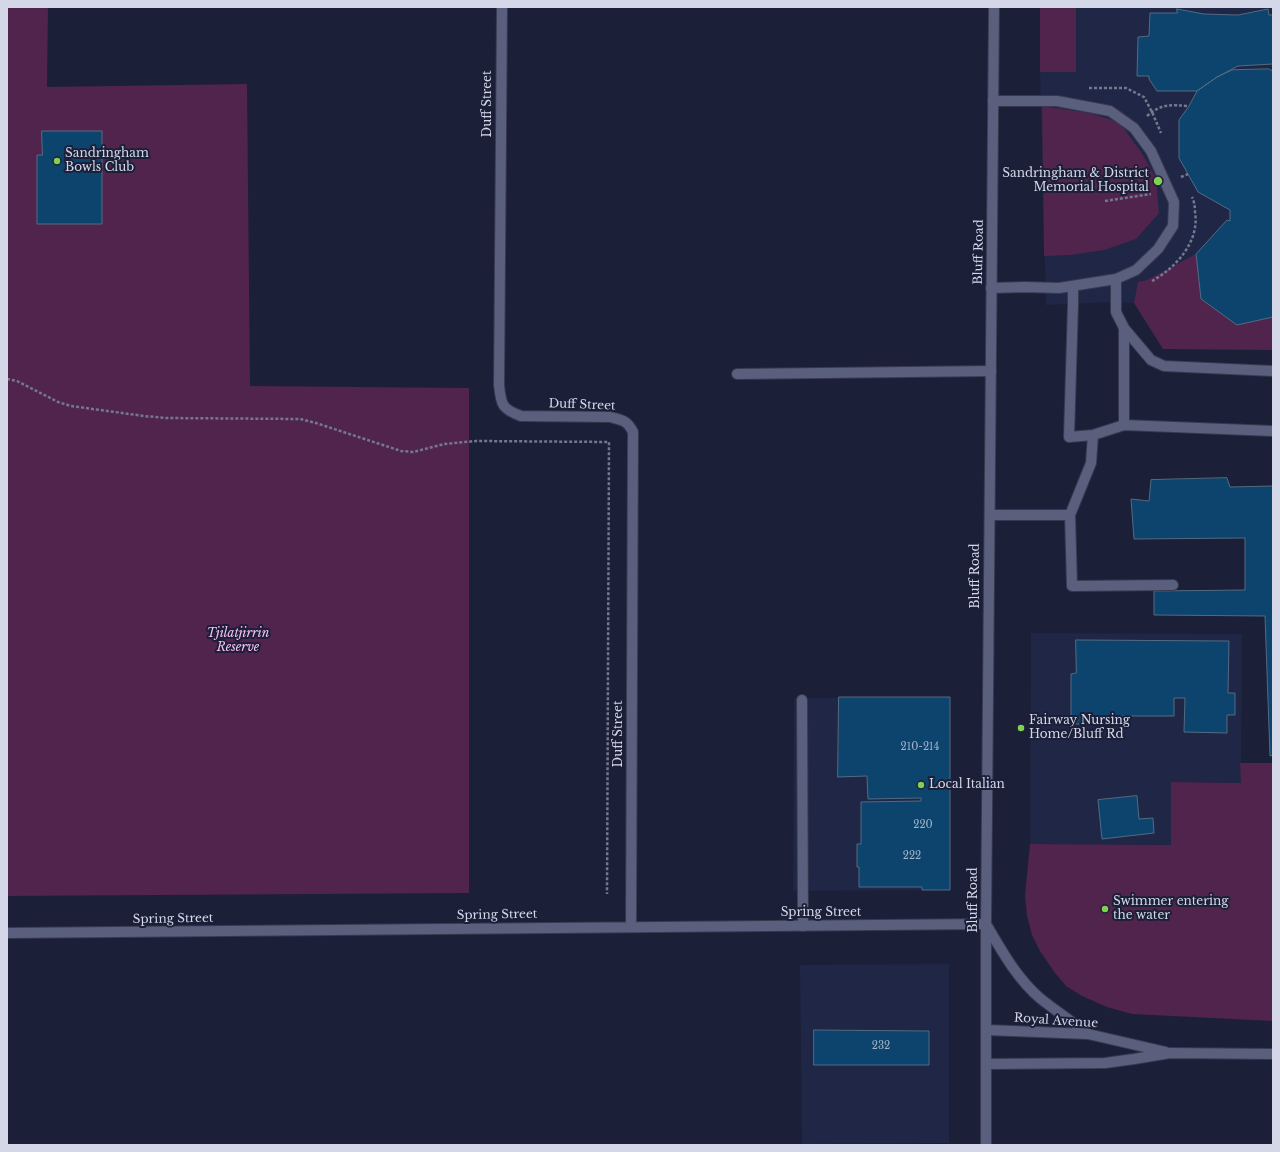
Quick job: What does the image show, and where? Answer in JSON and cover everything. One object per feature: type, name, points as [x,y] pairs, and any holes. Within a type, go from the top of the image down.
[{"type":"street","name":"Duff Street","points":[[502,7],[499,386],[501,401],[504,407],[521,416],[610,417],[624,420],[630,425],[633,432],[631,927]]},
{"type":"street","name":"Bluff Road","points":[[986,1145],[986,924],[994,7]]},
{"type":"street","points":[[991,288],[1025,286],[1059,288],[1116,280],[1136,270],[1158,249],[1173,226],[1174,202],[1151,151],[1134,128],[1110,111],[1057,101],[993,101]]},
{"type":"street","points":[[1116,280],[1116,312],[1124,328],[1151,360],[1164,366],[1273,371]]},
{"type":"street","points":[[1073,286],[1069,437],[1093,435],[1124,425],[1273,431]]},
{"type":"street","points":[[1124,328],[1124,425]]},
{"type":"street","points":[[737,374],[991,371]]},
{"type":"street","points":[[1093,435],[1091,463],[1070,515],[1072,586],[1173,585]]},
{"type":"street","points":[[990,515],[1070,515]]},
{"type":"street","points":[[802,700],[804,926]]},
{"type":"street","name":"Spring Street","points":[[7,933],[986,924]]},
{"type":"street","points":[[986,924],[1012,966],[1025,983],[1041,998],[1088,1034]]},
{"type":"street","name":"Royal Avenue","points":[[987,1030],[1088,1034],[1170,1053]]},
{"type":"street","name":"Royal Avenue","points":[[987,1064],[1105,1063],[1134,1060],[1170,1053],[1273,1054]]},
{"type":"path","points":[[1134,128],[1152,112],[1168,104],[1189,106]]},
{"type":"path","points":[[1180,177],[1188,174]]},
{"type":"path","points":[[1104,201],[1170,191]]},
{"type":"path","points":[[7,379],[17,381],[58,402],[71,406],[166,418],[300,419],[401,451],[413,452],[444,444],[476,441],[609,442],[607,894]]},
{"type":"shaded area","name":"Sandringham & District Memorial Hospital","points":[[1076,7],[1273,7],[1273,350],[1163,349],[1134,303],[1116,302],[1046,305],[1040,72],[1076,71]]},
{"type":"shaded area","points":[[1031,633],[1242,634],[1241,783],[1172,782],[1171,845],[1030,844]]},
{"type":"shaded area","points":[[950,697],[950,890],[793,891],[794,698]]},
{"type":"shaded area","points":[[949,964],[949,1143],[802,1144],[800,965]]},
{"type":"green space","name":"Tjilatjirrin Reserve","points":[[7,7],[48,7],[47,87],[247,84],[250,386],[469,388],[469,893],[7,896]]},
{"type":"green space","points":[[1040,7],[1076,7],[1076,72],[1040,72]]},
{"type":"green space","points":[[1042,106],[1089,113],[1119,122],[1141,152],[1156,178],[1159,213],[1136,239],[1104,250],[1070,255],[1044,256]]},
{"type":"green space","points":[[1196,254],[1237,325],[1273,317],[1273,350],[1163,349],[1134,303],[1138,282],[1147,280]]},
{"type":"green space","points":[[1240,763],[1273,763],[1273,1021],[1132,1014],[1107,1007],[1082,996],[1066,986],[1040,951],[1032,935],[1027,916],[1025,895],[1030,844],[1171,845],[1171,782],[1241,783]]},
{"type":"building","points":[[1177,9],[1204,14],[1238,15],[1268,9],[1269,15],[1273,15],[1273,64],[1238,66],[1217,77],[1197,91],[1157,91],[1149,79],[1149,76],[1137,76],[1138,37],[1149,36],[1150,13],[1177,13]]},
{"type":"building","points":[[1269,69],[1273,71],[1273,317],[1237,325],[1201,299],[1196,254],[1227,220],[1230,221],[1230,210],[1198,192],[1179,158],[1179,120],[1197,91],[1217,77],[1232,70]]},
{"type":"building","points":[[42,131],[102,131],[102,224],[37,224],[37,155],[42,155]]},
{"type":"building","points":[[1227,478],[1230,487],[1273,486],[1273,755],[1270,756],[1265,616],[1154,615],[1154,591],[1245,590],[1245,538],[1134,539],[1131,499],[1149,501],[1151,480]]},
{"type":"building","points":[[1076,640],[1229,641],[1228,693],[1235,693],[1235,715],[1227,715],[1227,733],[1184,732],[1185,698],[1174,698],[1174,716],[1120,716],[1120,724],[1071,724],[1071,674],[1076,673]]},
{"type":"building","points":[[839,697],[950,697],[950,890],[922,890],[922,887],[859,887],[857,844],[861,844],[861,802],[921,801],[921,798],[868,799],[867,776],[838,777]]},
{"type":"building","points":[[1137,796],[1139,819],[1153,818],[1154,833],[1102,839],[1098,800]]},
{"type":"building","points":[[814,1030],[929,1031],[929,1065],[814,1065]]},
{"type":"place","name":"Sandringham Bowls Club","points":[[57,161]]},
{"type":"place","name":"Sandringham & District Memorial Hospital","points":[[1158,181]]},
{"type":"place","name":"Fairway Nursing Home/Bluff Rd","points":[[1021,728]]},
{"type":"place","name":"Local Italian","points":[[921,785]]},
{"type":"place","name":"Swimmer entering the water","points":[[1105,909]]}]
